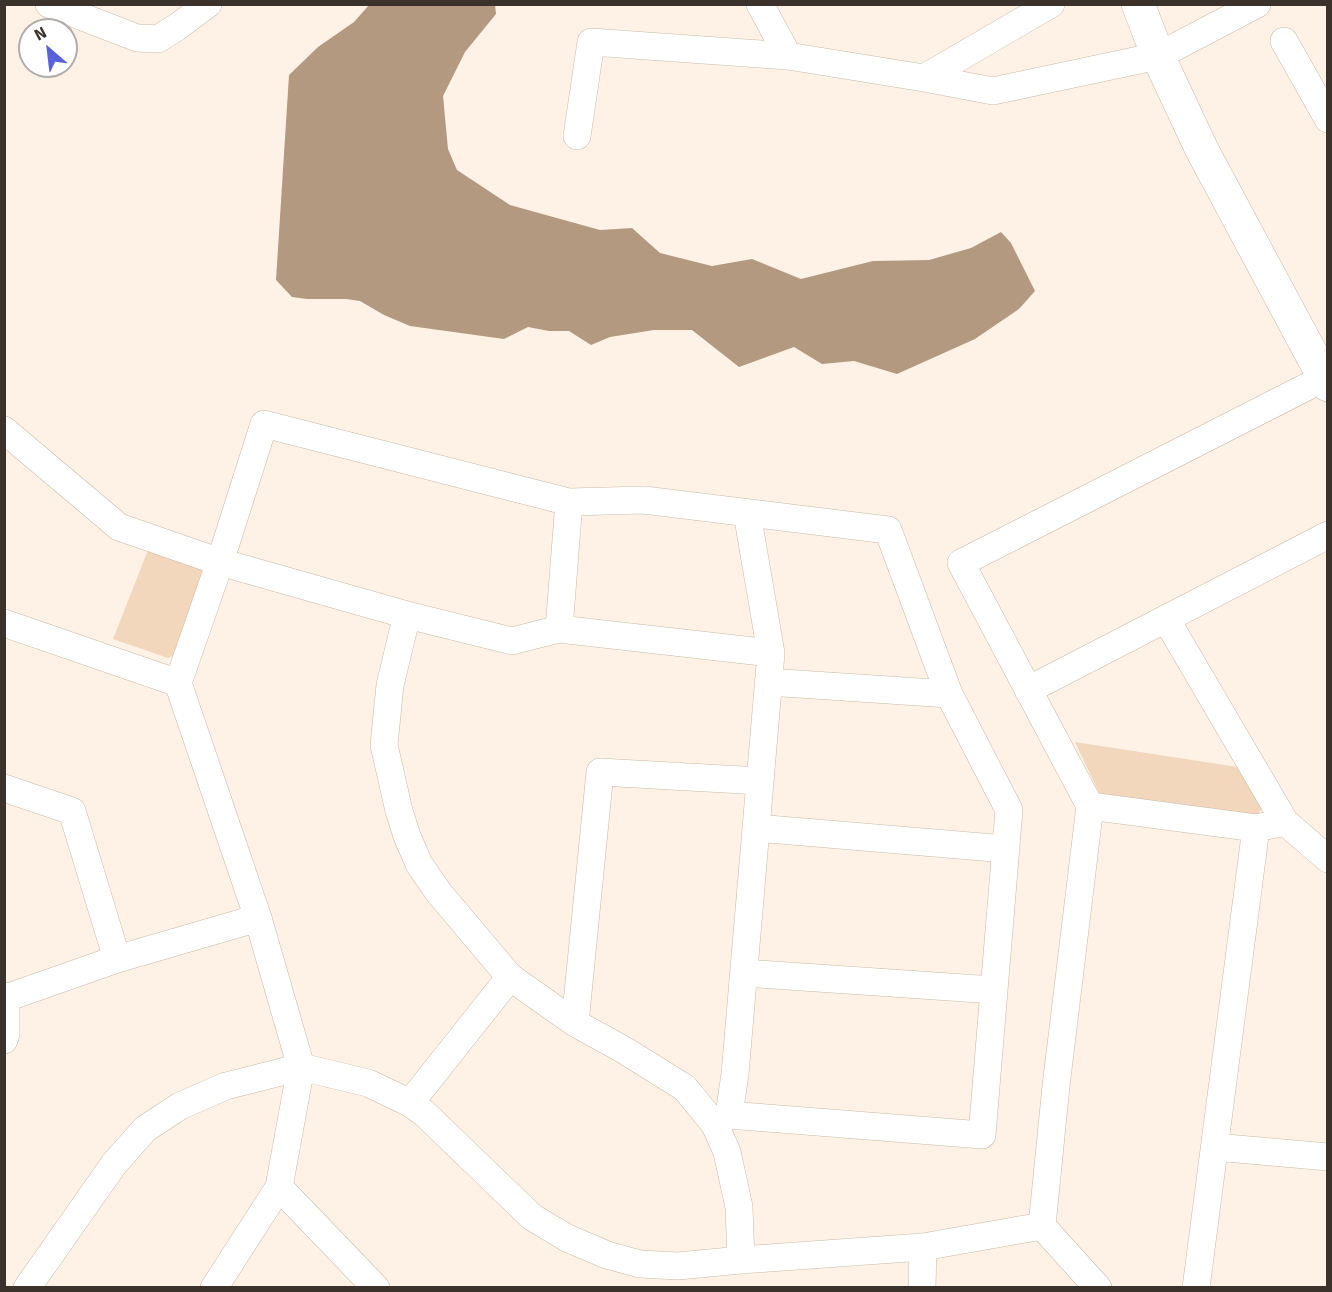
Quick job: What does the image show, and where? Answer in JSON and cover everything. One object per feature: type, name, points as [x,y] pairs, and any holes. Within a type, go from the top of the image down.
[{"type":"street","points":[[49,4],[137,38],[158,39],[208,4]]},
{"type":"street","points":[[760,4],[788,56]]},
{"type":"street","points":[[924,78],[1051,4]]},
{"type":"street","points":[[1098,1287],[1042,1226],[1056,1086],[1090,806],[961,563],[1326,380],[1202,150],[1158,56],[1138,4]]},
{"type":"street","points":[[577,136],[591,42],[788,56],[993,91],[1158,56],[1257,4]]},
{"type":"street","points":[[1284,41],[1323,102]]},
{"type":"street","points":[[214,1287],[279,1186],[302,1067],[258,918],[178,683],[264,424],[569,502],[644,500],[888,530],[949,693],[1009,810],[982,1135],[722,1120],[685,1088],[575,1023],[510,977],[439,893],[419,864],[399,811],[384,745],[390,685],[407,615]]},
{"type":"street","points":[[4,430],[119,527],[220,562],[407,615],[512,640],[559,629],[771,653]]},
{"type":"street","points":[[559,629],[569,502]]},
{"type":"street","points":[[741,1260],[739,1207],[722,1120],[735,1074],[771,653],[747,513]]},
{"type":"street","points":[[1028,690],[1328,535]]},
{"type":"street","points":[[1166,618],[1284,822],[1328,859]]},
{"type":"street","points":[[4,623],[178,683]]},
{"type":"street","points":[[768,682],[949,693]]},
{"type":"street","points":[[575,1023],[600,772],[760,782]]},
{"type":"street","points":[[4,788],[72,811],[117,959]]},
{"type":"street","points":[[1090,806],[1256,828],[1284,822]]},
{"type":"street","points":[[756,828],[1006,849]]},
{"type":"street","points":[[1197,1287],[1256,828]]},
{"type":"street","points":[[4,1040],[6,1034],[5,997],[117,959],[258,918]]},
{"type":"street","points":[[744,973],[994,990]]},
{"type":"street","points":[[410,1103],[510,977]]},
{"type":"street","points":[[27,1287],[114,1164],[145,1130],[180,1106],[226,1086],[302,1067],[368,1083],[410,1103],[424,1113],[532,1217],[567,1238],[607,1255],[679,1277],[741,1260],[923,1247],[1042,1226]]},
{"type":"street","points":[[1215,1147],[1328,1157]]},
{"type":"street","points":[[279,1186],[376,1287]]},
{"type":"street","points":[[922,1287],[923,1247]]},
{"type":"shaded area","points":[[495,4],[496,14],[465,52],[443,96],[448,149],[457,170],[510,205],[600,230],[632,228],[660,253],[712,266],[752,259],[801,279],[873,261],[929,260],[971,248],[1001,232],[1011,243],[1035,291],[1019,309],[975,339],[897,374],[854,361],[822,364],[794,347],[739,367],[692,330],[654,330],[610,337],[591,345],[569,331],[549,331],[528,327],[504,339],[410,326],[360,301],[292,297],[276,280],[289,75],[318,47],[354,22],[369,5]]},
{"type":"shaded area","points":[[148,550],[202,567],[208,579],[176,654],[168,658],[113,639]]},
{"type":"shaded area","points":[[1075,742],[1244,768],[1266,804],[1257,815],[1101,797]]}]
